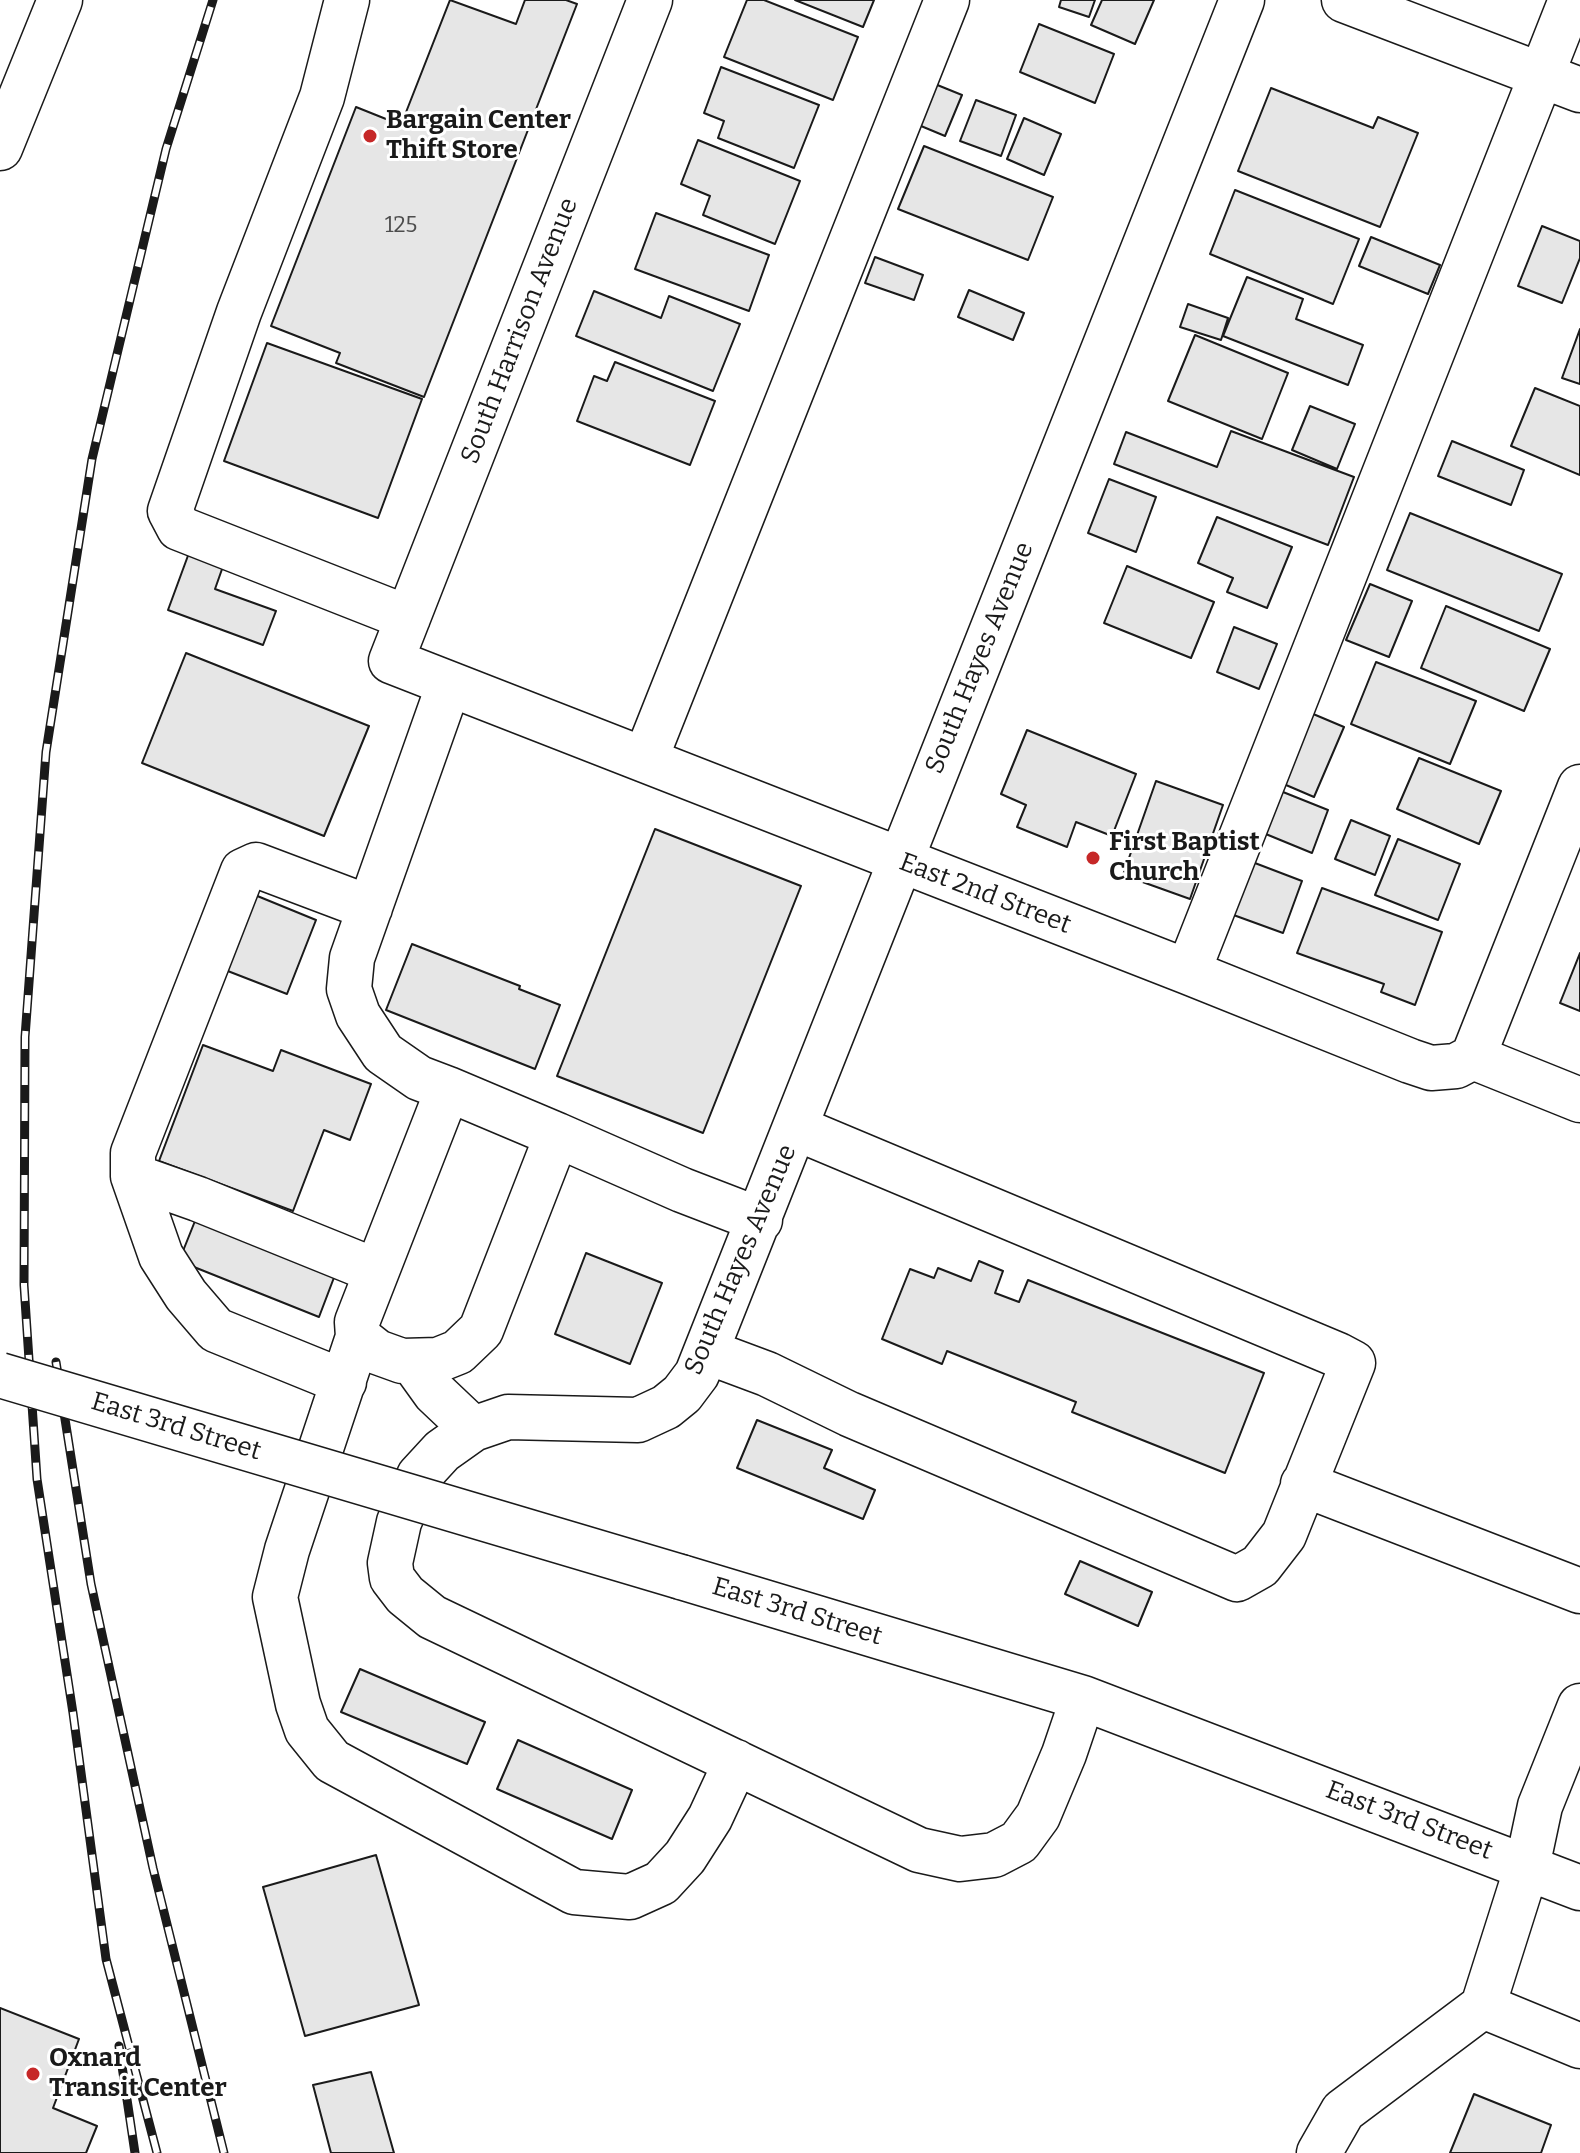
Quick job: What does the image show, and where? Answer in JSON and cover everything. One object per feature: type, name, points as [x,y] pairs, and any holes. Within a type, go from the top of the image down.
[{"type":"street","points":[[0,148],[60,0]]},
{"type":"street","points":[[347,0],[322,97],[239,312],[170,511],[179,528],[408,618]]},
{"type":"street","name":"South Harrison Avenue","points":[[391,661],[650,0]]},
{"type":"street","points":[[645,760],[947,0]]},
{"type":"street","name":"South Hayes Avenue","points":[[1083,1698],[1038,1816],[1019,1842],[994,1855],[960,1859],[919,1850],[432,1617],[405,1595],[392,1578],[390,1563],[399,1522],[419,1476],[442,1451],[473,1429],[508,1417],[638,1420],[666,1407],[682,1394],[697,1374],[1242,0]]},
{"type":"street","points":[[1344,0],[1561,82]]},
{"type":"street","points":[[1188,972],[1561,82],[1571,0]]},
{"type":"street","name":"East 2nd Street","points":[[391,661],[1431,1068],[1456,1066],[1473,1057]]},
{"type":"street","points":[[449,684],[352,958],[349,989],[358,1015],[383,1053],[419,1078],[760,1220]]},
{"type":"street","points":[[1580,787],[1473,1057],[1580,1100]]},
{"type":"street","points":[[344,1382],[216,1330],[186,1295],[161,1256],[133,1176],[133,1153],[243,871],[256,865],[370,908]]},
{"type":"street","points":[[448,1089],[357,1322],[358,1337],[287,1550],[275,1597],[298,1704],[307,1730],[332,1761],[574,1892],[630,1897],[661,1883],[685,1857],[710,1818],[736,1762]]},
{"type":"street","points":[[708,1352],[767,1374],[849,1414],[1237,1579],[1260,1566],[1284,1535],[1353,1363],[796,1128]]},
{"type":"street","points":[[358,1337],[377,1352],[402,1361],[438,1360],[458,1352],[481,1330],[557,1135]]},
{"type":"street","points":[[133,1176],[376,1271]]},
{"type":"street","points":[[412,1361],[435,1393],[473,1429]]},
{"type":"street","name":"East 3rd Street","points":[[0,1375],[1083,1698],[1580,1888]]},
{"type":"street","points":[[1303,1484],[1580,1591]]},
{"type":"street","points":[[1319,2153],[1343,2111],[1483,2006],[1527,1867],[1540,1806],[1580,1706]]},
{"type":"street","points":[[1483,2006],[1580,2046]]},
{"type":"building","points":[[450,0],[516,24],[525,0],[566,0],[577,4],[424,397],[336,363],[340,353],[271,326],[356,107],[401,125]]},
{"type":"building","points":[[747,0],[764,0],[858,37],[833,100],[724,57]]},
{"type":"building","points":[[795,0],[874,0],[863,27]]},
{"type":"building","points":[[1061,0],[1095,0],[1089,17],[1059,7]]},
{"type":"building","points":[[1102,0],[1154,0],[1135,44],[1091,25]]},
{"type":"building","points":[[1039,24],[1114,54],[1095,103],[1020,72]]},
{"type":"building","points":[[721,67],[819,105],[794,168],[718,138],[724,121],[704,113]]},
{"type":"building","points":[[925,80],[962,95],[945,136],[909,121]]},
{"type":"building","points":[[1271,88],[1373,128],[1378,117],[1418,133],[1380,227],[1238,171]]},
{"type":"building","points":[[976,100],[1016,115],[1001,156],[960,141]]},
{"type":"building","points":[[1024,118],[1061,134],[1044,175],[1007,159]]},
{"type":"building","points":[[698,140],[800,181],[775,244],[703,215],[710,196],[681,184]]},
{"type":"building","points":[[924,146],[1053,197],[1028,260],[898,209]]},
{"type":"building","points":[[1235,190],[1359,239],[1333,304],[1210,254]]},
{"type":"building","points":[[656,213],[769,255],[749,311],[635,269]]},
{"type":"building","points":[[1542,226],[1580,241],[1580,258],[1562,303],[1518,286]]},
{"type":"building","points":[[1371,237],[1440,265],[1428,294],[1359,266]]},
{"type":"building","points":[[875,257],[923,275],[914,300],[865,283]]},
{"type":"building","points":[[1247,277],[1303,299],[1296,319],[1363,345],[1348,385],[1223,336]]},
{"type":"building","points":[[969,290],[1024,313],[1013,340],[958,317]]},
{"type":"building","points":[[594,291],[661,318],[669,296],[740,324],[713,391],[576,336]]},
{"type":"building","points":[[1188,304],[1228,318],[1221,340],[1180,327]]},
{"type":"building","points":[[1580,329],[1580,384],[1562,378]]},
{"type":"building","points":[[1195,335],[1288,373],[1262,439],[1168,401]]},
{"type":"building","points":[[267,343],[422,399],[378,518],[224,461]]},
{"type":"building","points":[[615,362],[715,401],[690,465],[577,421],[594,376],[607,381]]},
{"type":"building","points":[[1535,388],[1580,406],[1580,475],[1511,446]]},
{"type":"building","points":[[1310,406],[1355,424],[1337,469],[1292,450]]},
{"type":"building","points":[[1231,431],[1354,477],[1328,545],[1114,464],[1126,432],[1217,467]]},
{"type":"building","points":[[1452,441],[1524,470],[1511,505],[1438,476]]},
{"type":"building","points":[[1109,479],[1156,497],[1136,552],[1088,533]]},
{"type":"building","points":[[1410,513],[1562,574],[1539,631],[1387,570]]},
{"type":"building","points":[[1217,517],[1292,547],[1267,608],[1227,592],[1233,578],[1198,563]]},
{"type":"building","points":[[193,542],[227,555],[215,589],[276,611],[263,645],[168,610]]},
{"type":"building","points":[[1127,566],[1214,602],[1191,658],[1104,623]]},
{"type":"building","points":[[1370,584],[1412,601],[1389,657],[1346,640]]},
{"type":"building","points":[[1446,606],[1550,649],[1524,711],[1421,668]]},
{"type":"building","points":[[1234,627],[1277,644],[1259,689],[1217,672]]},
{"type":"building","points":[[186,653],[369,726],[324,836],[142,763]]},
{"type":"building","points":[[1376,662],[1476,701],[1450,764],[1351,724]]},
{"type":"building","points":[[1299,708],[1344,727],[1314,797],[1279,782]]},
{"type":"building","points":[[1027,730],[1136,774],[1112,836],[1076,822],[1067,847],[1017,827],[1026,805],[1001,794]]},
{"type":"building","points":[[1419,758],[1501,791],[1479,844],[1397,809]]},
{"type":"building","points":[[1156,781],[1223,805],[1190,899],[1123,875]]},
{"type":"building","points":[[1273,788],[1328,810],[1312,853],[1256,830]]},
{"type":"building","points":[[1351,820],[1390,836],[1375,875],[1335,859]]},
{"type":"building","points":[[655,829],[801,886],[703,1133],[557,1076]]},
{"type":"building","points":[[1398,839],[1460,864],[1438,920],[1375,895]]},
{"type":"building","points":[[1247,860],[1302,881],[1283,933],[1228,913]]},
{"type":"building","points":[[1322,888],[1442,932],[1415,1005],[1381,992],[1384,984],[1297,953]]},
{"type":"building","points":[[250,893],[316,920],[287,994],[220,968]]},
{"type":"building","points":[[412,944],[560,1005],[535,1069],[386,1010]]},
{"type":"building","points":[[1580,953],[1580,1011],[1560,1003]]},
{"type":"building","points":[[203,1045],[273,1071],[281,1050],[371,1084],[350,1140],[324,1130],[293,1211],[159,1161]]},
{"type":"building","points":[[199,1211],[338,1267],[319,1317],[179,1261]]},
{"type":"building","points":[[586,1253],[662,1283],[630,1364],[555,1334]]},
{"type":"building","points":[[979,1261],[1003,1271],[995,1293],[1019,1302],[1028,1280],[1264,1373],[1225,1473],[1072,1412],[1076,1402],[947,1351],[942,1364],[882,1339],[910,1269],[934,1278],[938,1268],[971,1281]]},
{"type":"building","points":[[757,1420],[832,1450],[824,1468],[875,1490],[863,1519],[737,1468]]},
{"type":"building","points":[[1080,1561],[1152,1592],[1138,1626],[1065,1594]]},
{"type":"building","points":[[360,1669],[485,1722],[467,1764],[341,1712]]},
{"type":"building","points":[[518,1740],[632,1790],[612,1839],[497,1789]]},
{"type":"building","points":[[376,1855],[419,2005],[305,2036],[263,1887]]},
{"type":"building","name":"Oxnard Transit Center","points":[[0,2008],[79,2039],[53,2108],[97,2126],[86,2153],[0,2153]]},
{"type":"building","points":[[371,2072],[394,2153],[331,2153],[313,2085]]},
{"type":"building","points":[[1474,2094],[1551,2125],[1541,2153],[1450,2153]]},
{"type":"railway","points":[[157,2153],[106,1959],[37,1479],[24,1285],[25,1037],[46,752],[92,459],[166,149],[213,0]]},
{"type":"railway","points":[[56,1362],[91,1584],[153,1868],[224,2153]]},
{"type":"railway","points":[[119,2046],[135,2153]]},
{"type":"place","name":"Bargain Center Thift Store","points":[[370,136]]},
{"type":"place","name":"First Baptist Church","points":[[1093,858]]},
{"type":"place","name":"Oxnard Transit Center","points":[[33,2074]]}]
